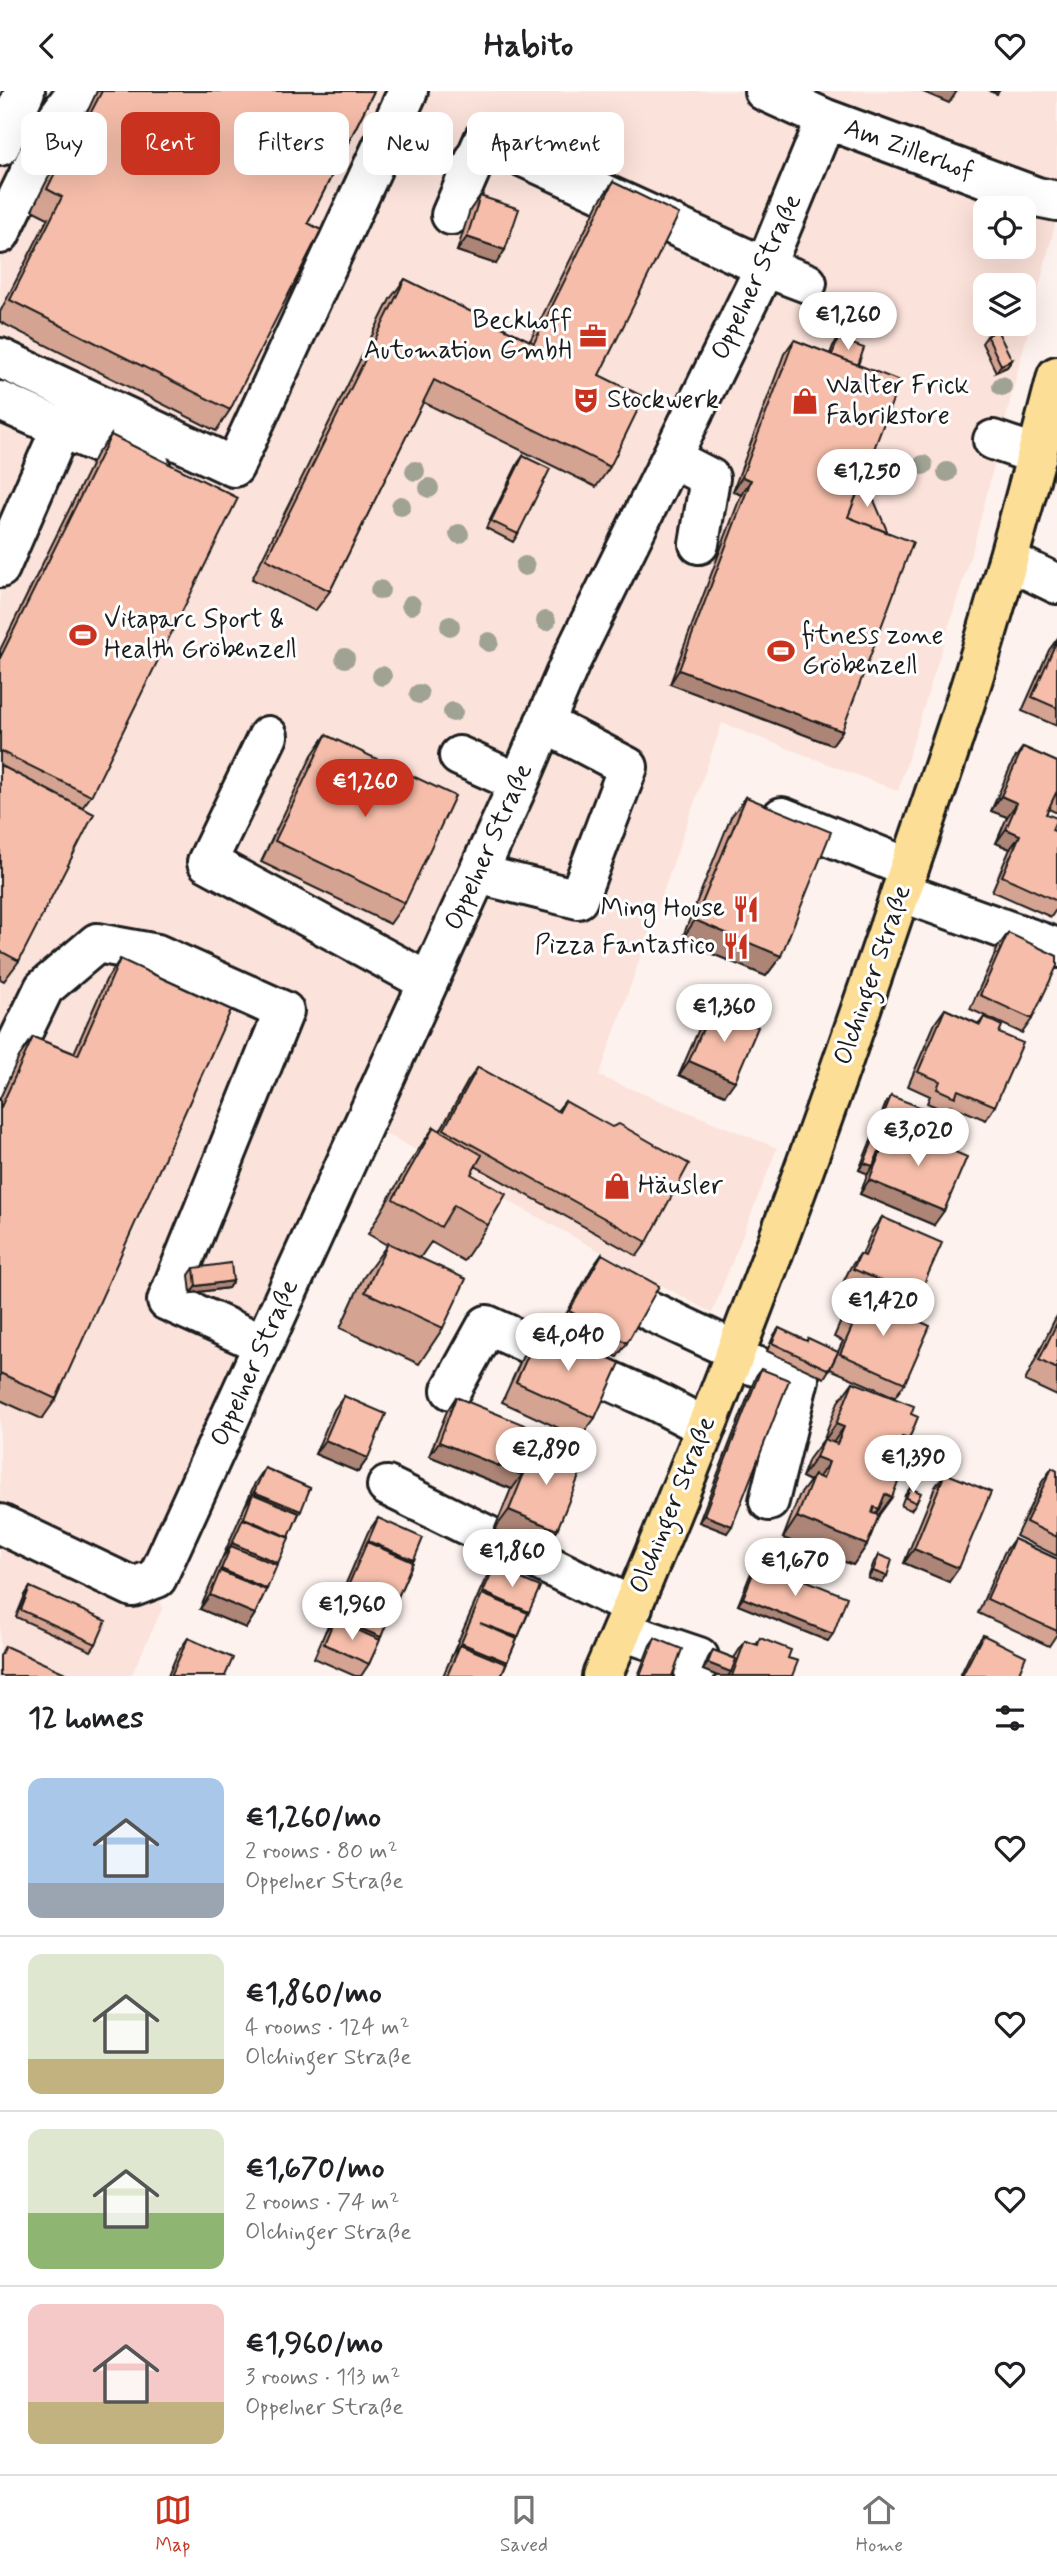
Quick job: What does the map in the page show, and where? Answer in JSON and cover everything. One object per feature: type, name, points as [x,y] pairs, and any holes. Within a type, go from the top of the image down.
[{"type":"main road","name":"Olchinger Straße","points":[[602,1676],[734,1355],[822,1123],[965,701],[1008,560],[1057,376]]},
{"type":"street","points":[[0,234],[55,121],[77,91]]},
{"type":"street","points":[[0,358],[234,467],[408,91]]},
{"type":"street","name":"Am Zillerhof","points":[[764,91],[826,119],[1037,197],[1057,201]]},
{"type":"street","points":[[0,146],[14,98]]},
{"type":"street","name":"Oppelner Straße","points":[[0,1524],[133,1587],[157,1578],[519,783],[570,663],[765,267],[826,119]]},
{"type":"street","points":[[451,215],[484,139],[765,267],[807,283]]},
{"type":"street","points":[[0,401],[230,498]]},
{"type":"street","points":[[0,568],[61,428]]},
{"type":"street","points":[[993,440],[1037,455]]},
{"type":"street","points":[[671,457],[710,478],[699,544]]},
{"type":"street","points":[[1008,560],[1057,584]]},
{"type":"street","points":[[478,873],[578,899],[628,767],[544,723]]},
{"type":"street","points":[[268,736],[207,862],[428,982]]},
{"type":"street","points":[[458,756],[519,783]]},
{"type":"street","points":[[745,802],[905,880],[1057,948]]},
{"type":"street","points":[[0,1079],[44,988],[97,943],[157,954],[284,1011],[167,1301],[263,1345]]},
{"type":"street","points":[[650,1311],[734,1355],[799,1378],[769,1501]]},
{"type":"street","points":[[451,1390],[487,1325],[657,1402],[705,1427]]},
{"type":"street","points":[[387,1486],[699,1657],[694,1676]]},
{"type":"shaded area","points":[[0,91],[1057,91],[1057,216],[1036,299],[1036,273],[973,273],[973,336],[1027,336],[974,544],[898,791],[722,723],[599,1076],[777,1148],[712,1313],[365,1122],[157,1578],[162,1609],[131,1676],[0,1676]]},
{"type":"building","points":[[102,91],[374,91],[349,141],[349,112],[234,112],[234,175],[332,175],[308,223],[321,230],[230,410],[10,300],[62,197],[47,189],[54,175],[107,175],[107,112],[91,112]]},
{"type":"building","name":"Stockwerk","points":[[613,182],[679,214],[599,375],[644,397],[610,467],[434,380],[330,591],[266,559],[405,279],[534,343]]},
{"type":"building","points":[[480,196],[519,209],[505,250],[467,237]]},
{"type":"building","points":[[987,336],[1000,336],[1012,360],[1001,365]]},
{"type":"building","points":[[838,339],[864,348],[858,365],[832,355]]},
{"type":"building","points":[[794,340],[900,381],[848,517],[913,542],[842,731],[679,670],[751,480],[742,477]]},
{"type":"building","points":[[111,435],[238,498],[91,796],[0,751],[0,658]]},
{"type":"building","points":[[523,456],[550,469],[518,534],[491,521]]},
{"type":"building","points":[[864,477],[888,533],[848,517]]},
{"type":"building","points":[[1057,640],[1057,708],[1032,697]]},
{"type":"building","points":[[326,735],[455,796],[405,903],[275,841]]},
{"type":"building","points":[[1023,747],[1057,762],[1057,794],[1046,814],[1057,818],[1052,830],[1057,832],[1057,901],[1002,876],[1020,835],[1006,829],[1017,803],[1001,796]]},
{"type":"building","points":[[0,765],[94,814],[19,961],[0,951]]},
{"type":"building","points":[[746,797],[831,832],[781,956],[695,920]]},
{"type":"building","points":[[1008,933],[1057,956],[1057,966],[1032,1019],[980,995]]},
{"type":"building","points":[[120,959],[231,1010],[56,1399],[0,1373],[0,1109],[33,1037],[78,1055]]},
{"type":"building","points":[[712,1008],[758,1027],[735,1081],[689,1061]]},
{"type":"building","points":[[945,1009],[980,1025],[984,1017],[1002,1026],[999,1033],[1023,1043],[995,1106],[958,1090],[955,1097],[937,1089],[940,1081],[918,1072]]},
{"type":"building","points":[[478,1067],[559,1112],[565,1101],[612,1127],[619,1124],[689,1164],[647,1242],[444,1129]]},
{"type":"building","points":[[891,1096],[928,1110],[918,1136],[892,1125],[873,1166],[864,1163]]},
{"type":"building","points":[[892,1125],[967,1157],[944,1211],[869,1180]]},
{"type":"building","points":[[434,1127],[482,1155],[471,1174],[506,1194],[488,1225],[454,1205],[441,1227],[393,1199]]},
{"type":"building","points":[[882,1217],[942,1243],[918,1297],[853,1269],[860,1254],[865,1256]]},
{"type":"building","points":[[388,1243],[466,1279],[443,1328],[365,1292]]},
{"type":"building","points":[[602,1254],[659,1286],[627,1343],[569,1311]]},
{"type":"building","points":[[231,1263],[233,1281],[196,1286],[194,1268]]},
{"type":"building","points":[[857,1293],[930,1326],[905,1383],[840,1354],[852,1327],[844,1323]]},
{"type":"building","points":[[1057,1323],[1057,1369],[1039,1360]]},
{"type":"building","points":[[541,1327],[620,1363],[595,1418],[516,1382]]},
{"type":"building","points":[[779,1328],[838,1352],[829,1370],[772,1343]]},
{"type":"building","points":[[761,1369],[789,1380],[732,1526],[704,1515]]},
{"type":"building","points":[[853,1382],[914,1406],[911,1414],[918,1417],[909,1439],[902,1437],[900,1441],[905,1443],[899,1459],[906,1461],[892,1497],[885,1494],[879,1509],[874,1507],[872,1513],[879,1515],[867,1545],[797,1517],[814,1475],[823,1479],[829,1462],[816,1457],[824,1439],[837,1444],[844,1427],[836,1424]]},
{"type":"building","points":[[344,1396],[386,1414],[368,1458],[325,1440]]},
{"type":"building","points":[[456,1397],[539,1431],[522,1475],[439,1442]]},
{"type":"building","points":[[536,1444],[584,1464],[557,1530],[509,1510]]},
{"type":"building","points":[[265,1468],[310,1488],[301,1511],[254,1492]]},
{"type":"building","points":[[1052,1468],[1057,1471],[1057,1537],[1026,1522]]},
{"type":"building","points":[[945,1473],[991,1492],[959,1568],[914,1549]]},
{"type":"building","points":[[910,1488],[921,1493],[916,1503],[906,1498]]},
{"type":"building","points":[[253,1494],[299,1513],[289,1537],[244,1518]]},
{"type":"building","points":[[378,1518],[423,1538],[414,1560],[368,1541]]},
{"type":"building","points":[[243,1519],[289,1538],[278,1563],[232,1543]]},
{"type":"building","points":[[1014,1539],[1057,1559],[1057,1631],[987,1599]]},
{"type":"building","points":[[367,1542],[413,1562],[391,1613],[345,1593]]},
{"type":"building","points":[[231,1546],[277,1565],[267,1589],[221,1569]]},
{"type":"building","points":[[879,1555],[892,1560],[887,1576],[873,1571]]},
{"type":"building","points":[[758,1561],[847,1597],[833,1634],[743,1598]]},
{"type":"building","points":[[494,1567],[540,1587],[529,1612],[483,1592]]},
{"type":"building","points":[[220,1571],[266,1590],[255,1614],[210,1595]]},
{"type":"building","points":[[30,1587],[106,1621],[96,1644],[21,1610]]},
{"type":"building","points":[[482,1594],[528,1613],[518,1637],[480,1623],[517,1639],[507,1662],[461,1643]]},
{"type":"building","points":[[345,1595],[390,1614],[381,1637],[335,1618]]},
{"type":"building","points":[[334,1620],[380,1640],[369,1664],[324,1644]]},
{"type":"building","points":[[983,1635],[1026,1656],[1018,1675],[1020,1676],[962,1676]]},
{"type":"building","points":[[188,1638],[233,1658],[225,1676],[171,1676]]},
{"type":"building","points":[[655,1638],[682,1649],[672,1676],[640,1676]]},
{"type":"building","points":[[760,1638],[791,1650],[788,1658],[798,1661],[792,1676],[732,1676],[745,1641],[758,1645]]},
{"type":"building","points":[[460,1645],[506,1664],[501,1676],[447,1676]]},
{"type":"building","points":[[5,1646],[72,1676],[0,1676],[0,1656]]},
{"type":"building","points":[[713,1650],[736,1659],[731,1672],[708,1663]]},
{"type":"place","name":"Beckhoff Automation GmbH","points":[[593,336]]},
{"type":"place","name":"Stockwerk","points":[[586,400]]},
{"type":"place","name":"Walter Frick Fabrikstore","points":[[805,401]]},
{"type":"place","name":"Vitaparc Sport & Health Gröbenzell","points":[[83,635]]},
{"type":"place","name":"fitness zone Gröbenzell","points":[[781,651]]},
{"type":"place","name":"Ming House","points":[[746,909]]},
{"type":"place","name":"Pizza Fantastico","points":[[736,946]]},
{"type":"place","name":"Häusler","points":[[617,1186]]}]
